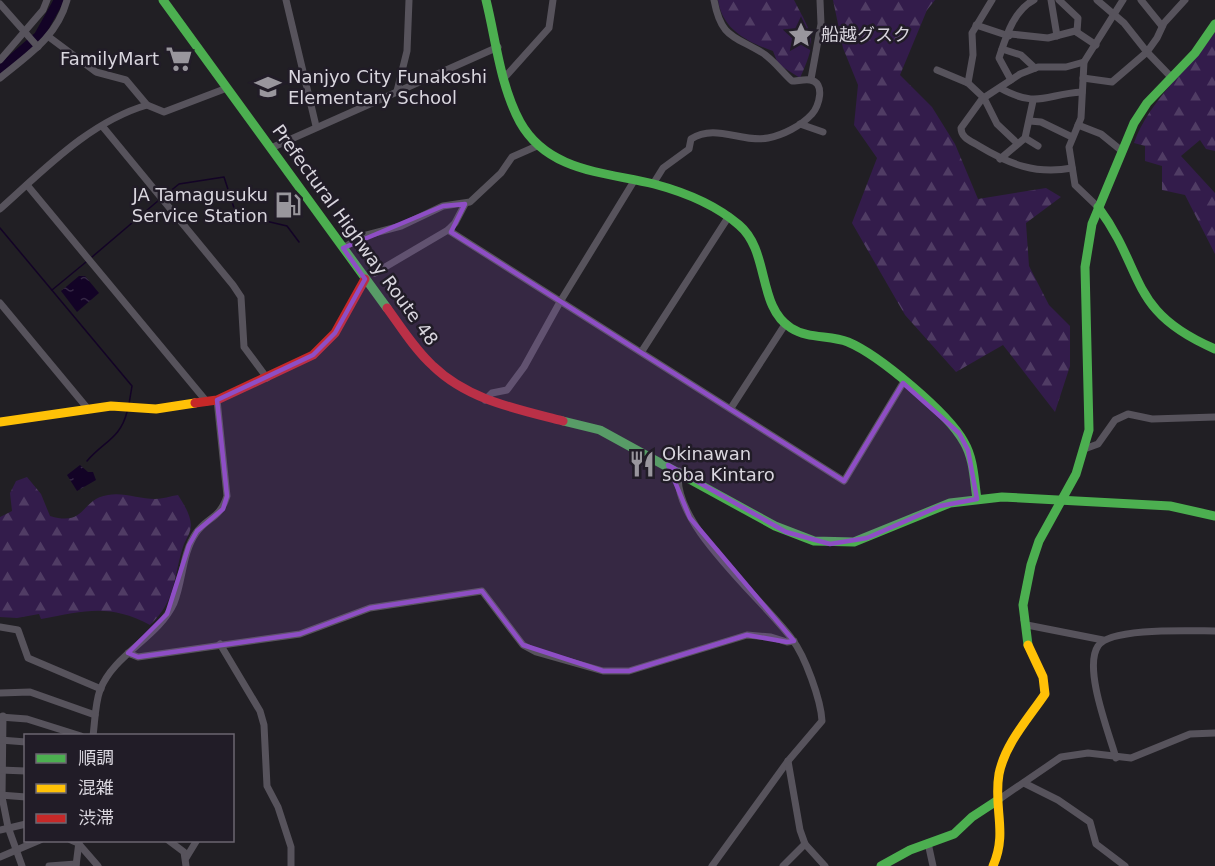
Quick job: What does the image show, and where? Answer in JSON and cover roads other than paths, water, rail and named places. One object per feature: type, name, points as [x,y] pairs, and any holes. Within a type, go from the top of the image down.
[{"type":"street","points":[[0,60],[26,32],[43,10],[47,0]]},
{"type":"street","points":[[0,78],[50,37],[58,24],[67,0]]},
{"type":"street","name":"Prefectural Highway Route 48","points":[[163,0],[365,279],[432,366],[464,390],[485,400],[600,430],[786,531],[814,542],[830,544],[867,538],[940,506],[1002,497],[1170,506],[1215,516]]},
{"type":"street","points":[[286,0],[316,126]]},
{"type":"street","points":[[397,91],[407,51],[409,0]]},
{"type":"street","points":[[486,0],[518,120],[537,146],[574,169],[653,184],[676,191],[729,216],[746,230],[756,248],[774,303],[786,323],[805,333],[837,338],[858,346],[959,433],[968,450],[976,499]]},
{"type":"street","points":[[505,77],[549,28],[553,0]]},
{"type":"street","points":[[714,0],[718,18],[727,34],[763,52],[792,81],[811,79]]},
{"type":"street","points":[[811,79],[821,24],[820,0]]},
{"type":"street","points":[[968,83],[973,54],[972,33],[992,0]]},
{"type":"street","points":[[1011,80],[999,58],[1015,16],[1024,5],[1034,0]]},
{"type":"street","points":[[1051,0],[1057,36]]},
{"type":"street","points":[[1059,0],[1078,18],[1077,32]]},
{"type":"street","points":[[1097,0],[1115,16],[1172,78]]},
{"type":"street","points":[[1124,0],[1084,62],[1081,118],[1069,147],[1071,168],[1077,190],[1098,207],[1118,235],[1139,289],[1156,313],[1193,340],[1215,349]]},
{"type":"street","points":[[1141,0],[1162,26]]},
{"type":"street","points":[[1083,78],[1112,82],[1147,52],[1162,26],[1185,0]]},
{"type":"street","points":[[0,4],[38,47]]},
{"type":"street","points":[[993,866],[1004,833],[998,800],[1002,763],[1015,736],[1045,694],[1045,680],[1028,644],[1024,620],[1023,603],[1032,557],[1079,471],[1087,448],[1089,430],[1085,267],[1089,234],[1098,207],[1134,123],[1147,104],[1195,53],[1215,24]]},
{"type":"street","points":[[976,25],[1009,35],[1047,38],[1077,32],[1096,45]]},
{"type":"street","points":[[50,37],[96,72],[126,80],[147,105],[164,112],[170,112],[227,88]]},
{"type":"street","points":[[271,148],[316,126],[498,47]]},
{"type":"street","points":[[1002,50],[1021,55],[1035,68]]},
{"type":"street","points":[[1071,168],[1038,171],[1000,159],[961,135],[961,128],[970,112],[984,98],[1011,80],[1035,68],[1066,67],[1084,62]]},
{"type":"street","points":[[937,69],[968,83],[984,98],[997,124],[1017,143]]},
{"type":"street","points":[[653,184],[663,168],[689,149],[691,140],[698,135],[708,132],[766,138],[800,124],[813,114],[819,103],[818,86],[811,79]]},
{"type":"street","points":[[1000,88],[1033,102],[1066,93],[1083,92]]},
{"type":"street","points":[[1000,159],[1025,138],[1033,102]]},
{"type":"street","points":[[0,209],[68,149],[125,112],[147,105]]},
{"type":"street","points":[[1030,121],[1041,122],[1072,137]]},
{"type":"street","points":[[800,124],[823,132]]},
{"type":"street","points":[[1078,125],[1101,134],[1122,151]]},
{"type":"street","points":[[103,127],[242,297],[244,347],[267,378]]},
{"type":"street","points":[[1025,138],[1038,146]]},
{"type":"street","points":[[375,273],[448,230],[455,223],[465,204],[501,173],[512,157],[537,146]]},
{"type":"street","points":[[485,400],[492,393],[507,390],[524,367],[560,302],[634,181]]},
{"type":"street","points":[[27,185],[212,401],[227,496],[223,509],[197,531],[189,545],[174,602],[167,614],[128,653],[101,689],[93,734]]},
{"type":"street","points":[[343,248],[363,236],[401,226],[443,206],[465,204]]},
{"type":"street","points":[[642,351],[729,216]]},
{"type":"street","points":[[448,230],[844,481],[903,383]]},
{"type":"street","points":[[0,422],[111,406],[156,409],[212,401],[304,360],[323,346],[335,333],[365,279]]},
{"type":"street","points":[[0,303],[88,409]]},
{"type":"street","points":[[731,408],[786,323]]},
{"type":"street","points":[[1087,448],[1098,444],[1115,420],[1128,414],[1152,419],[1215,417]]},
{"type":"street","points":[[678,471],[679,492],[690,518],[707,542],[794,641],[821,707],[822,721],[788,761],[712,866]]},
{"type":"street","points":[[128,653],[138,657],[300,634],[370,608],[482,591],[523,645],[536,652],[603,671],[629,671],[747,635],[771,637],[787,642],[794,641]]},
{"type":"street","points":[[1024,620],[1027,626],[1103,640]]},
{"type":"street","points":[[0,627],[20,628],[28,657],[101,689]]},
{"type":"street","points":[[1116,758],[1092,670],[1097,647],[1103,640],[1119,634],[1215,631]]},
{"type":"street","points":[[220,644],[260,711],[264,726],[267,786],[278,807],[291,847],[291,866]]},
{"type":"street","points":[[0,693],[30,692],[95,715]]},
{"type":"street","points":[[22,866],[8,828],[1,795],[1,716],[27,719],[78,734]]},
{"type":"street","points":[[881,866],[928,843],[954,834],[972,817],[1061,757],[1088,753],[1131,758],[1190,734],[1215,733]]},
{"type":"street","points":[[1,740],[24,742]]},
{"type":"street","points":[[788,761],[800,830],[805,844],[825,866]]},
{"type":"street","points":[[0,770],[24,771]]},
{"type":"street","points":[[1024,783],[1058,800],[1089,822],[1096,844],[1125,866]]},
{"type":"street","points":[[1,795],[24,796]]},
{"type":"street","points":[[0,830],[24,824]]},
{"type":"street","points":[[0,857],[35,842]]},
{"type":"street","points":[[49,866],[76,865],[76,842]]},
{"type":"street","points":[[77,842],[98,866]]},
{"type":"street","points":[[172,842],[179,846],[186,862]]},
{"type":"street","points":[[186,862],[196,842]]},
{"type":"street","points":[[928,843],[933,866]]},
{"type":"street","points":[[783,866],[805,844]]},
{"type":"water","points":[[79,276],[85,276],[99,293],[77,312],[61,291]]},
{"type":"water","points":[[80,465],[88,472],[93,472],[96,480],[77,491],[67,475]]},
{"type":"waterway","points":[[0,70],[39,36],[59,0]]},
{"type":"waterway","points":[[163,197],[179,184],[224,177],[236,214],[287,226],[299,242]]},
{"type":"waterway","points":[[92,257],[159,200]]},
{"type":"waterway","points":[[0,228],[132,386],[129,404]]},
{"type":"waterway","points":[[52,290],[86,262]]},
{"type":"waterway","points":[[87,461],[116,434],[127,412]]},
{"type":"place","name":"船越グスク","points":[[801,35]]},
{"type":"place","name":"FamilyMart","points":[[179,59]]},
{"type":"place","name":"Nanjyo City Funakoshi Elementary School","points":[[268,87]]},
{"type":"place","name":"JA Tamagusuku Service Station","points":[[288,205]]},
{"type":"place","name":"Okinawan soba Kintaro","points":[[642,464]]}]
